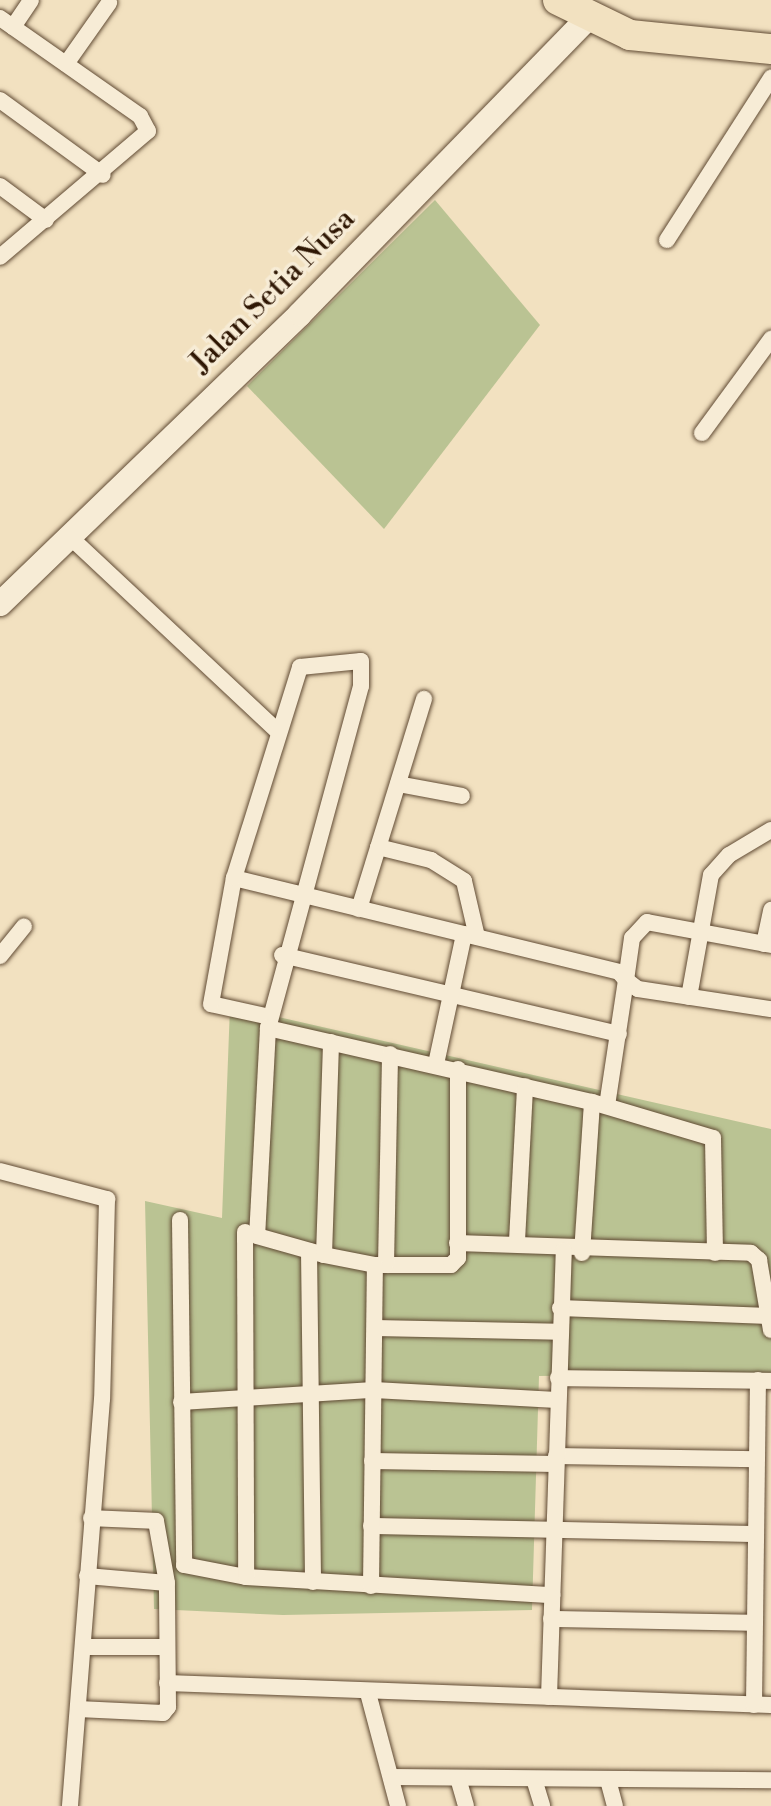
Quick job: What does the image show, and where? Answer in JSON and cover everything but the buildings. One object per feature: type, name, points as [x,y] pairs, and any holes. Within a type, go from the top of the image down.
[{"type":"highway","points":[[558,0],[587,19],[662,42],[769,52]]},
{"type":"street","points":[[0,257],[145,140],[146,123],[6,22],[31,0]]},
{"type":"street","points":[[66,64],[109,3]]},
{"type":"street","name":"Jalan Setia Nusa","points":[[0,604],[300,314],[587,19]]},
{"type":"street","points":[[667,240],[771,78]]},
{"type":"street","points":[[0,100],[103,175]]},
{"type":"street","points":[[0,186],[46,220]]},
{"type":"street","points":[[702,433],[771,339]]},
{"type":"street","points":[[69,536],[276,730]]},
{"type":"street","points":[[458,1069],[457,1243],[451,1265],[380,1265],[316,1253],[257,1236],[269,1022],[282,955],[361,686],[361,661],[300,667],[276,730],[234,878],[211,1004],[269,1022],[331,1042],[458,1069],[599,1104],[713,1138],[715,1253]]},
{"type":"street","points":[[359,909],[424,699]]},
{"type":"street","points":[[398,784],[462,796]]},
{"type":"street","points":[[689,997],[711,875],[771,830]]},
{"type":"street","points":[[378,847],[431,860],[464,881],[471,935],[450,998],[436,1064]]},
{"type":"street","points":[[234,878],[471,935],[626,980],[638,989],[771,1009]]},
{"type":"street","points":[[582,1253],[599,1104],[619,1034],[626,980],[638,927],[662,921],[768,945],[771,910]]},
{"type":"street","points":[[0,956],[24,926]]},
{"type":"street","points":[[282,955],[450,998],[619,1034]]},
{"type":"street","points":[[313,1582],[311,1394],[316,1253],[331,1042]]},
{"type":"street","points":[[371,1586],[375,1328],[390,1054]]},
{"type":"street","points":[[517,1241],[525,1086]]},
{"type":"street","points":[[0,1171],[107,1199],[91,1518],[70,1806]]},
{"type":"street","points":[[180,1220],[182,1561],[246,1577],[552,1595]]},
{"type":"street","points":[[245,1232],[246,1577]]},
{"type":"street","points":[[457,1243],[517,1241],[582,1253],[751,1253],[759,1260],[770,1323],[560,1308]]},
{"type":"street","points":[[549,1697],[564,1250]]},
{"type":"street","points":[[375,1328],[559,1332]]},
{"type":"street","points":[[558,1378],[764,1380],[757,1459],[754,1705]]},
{"type":"street","points":[[181,1402],[374,1390],[557,1400]]},
{"type":"street","points":[[372,1461],[757,1459]]},
{"type":"street","points":[[78,1709],[163,1713],[167,1683],[167,1583],[156,1521],[91,1518]]},
{"type":"street","points":[[371,1526],[756,1534]]},
{"type":"street","points":[[87,1576],[167,1583]]},
{"type":"street","points":[[551,1619],[755,1623]]},
{"type":"street","points":[[83,1647],[167,1647]]},
{"type":"street","points":[[167,1683],[368,1693],[771,1705]]},
{"type":"street","points":[[368,1693],[398,1806]]},
{"type":"street","points":[[391,1777],[771,1780]]},
{"type":"street","points":[[458,1778],[466,1806]]},
{"type":"street","points":[[534,1779],[542,1806]]},
{"type":"street","points":[[608,1780],[615,1806]]},
{"type":"green space","points":[[435,200],[540,325],[384,529],[247,386]]},
{"type":"green space","points":[[230,1006],[771,1129],[771,1373],[539,1376],[532,1610],[283,1615],[154,1609],[145,1201],[222,1218]]}]
